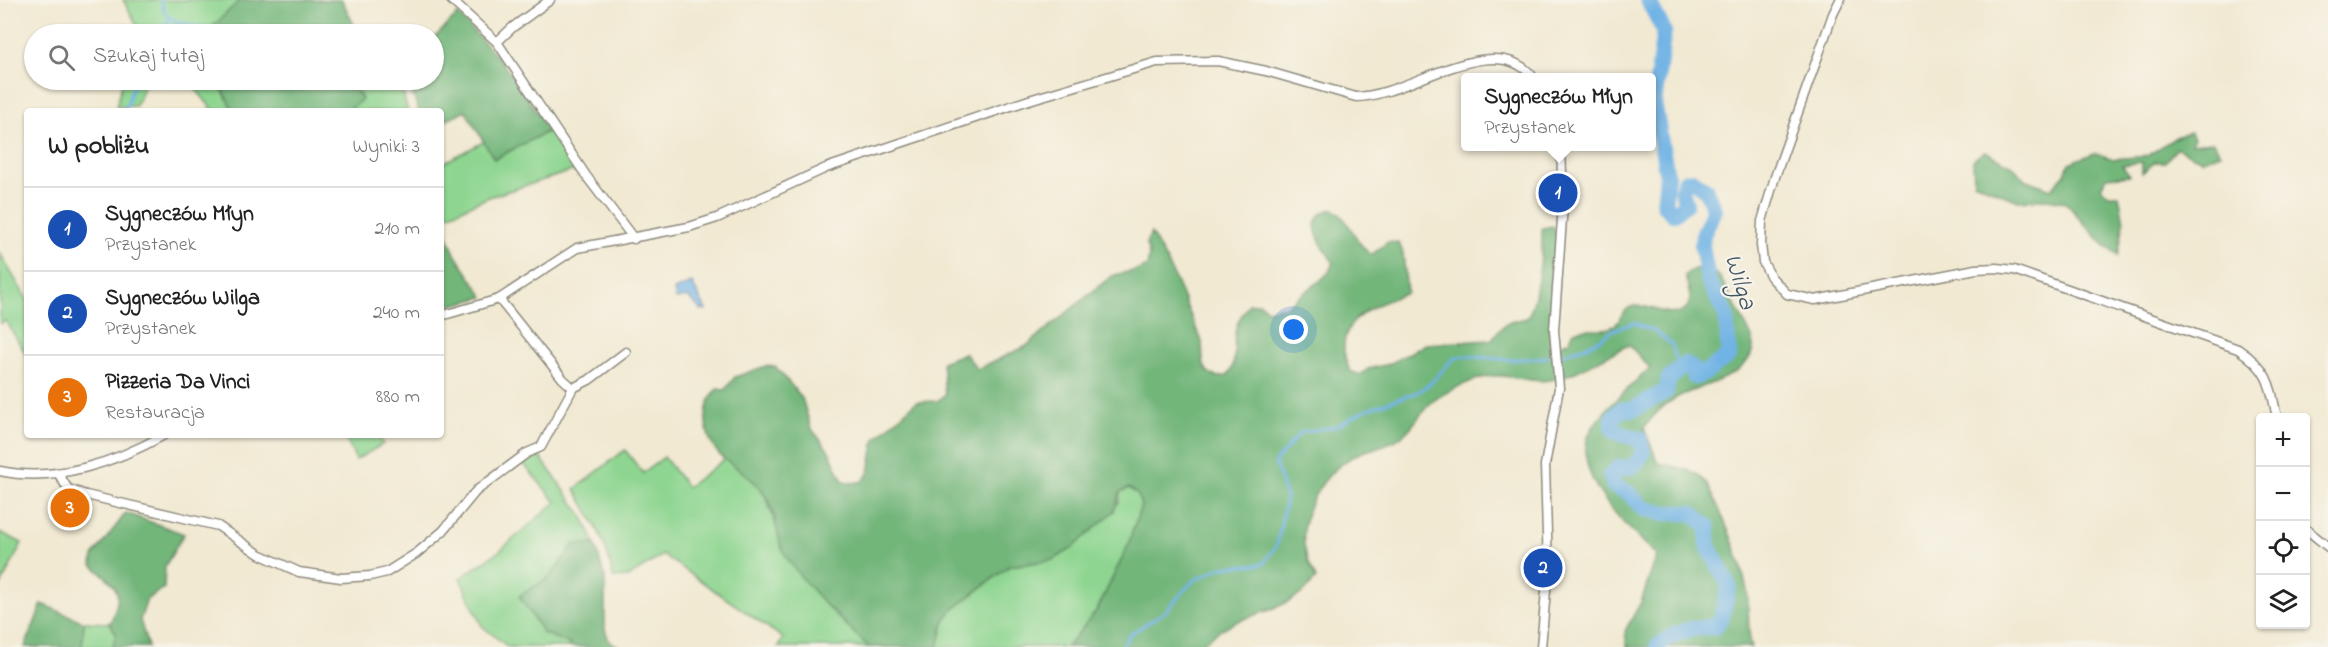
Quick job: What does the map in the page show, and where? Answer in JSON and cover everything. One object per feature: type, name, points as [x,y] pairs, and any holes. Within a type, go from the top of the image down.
[{"type":"street","points":[[451,0],[497,42],[587,177],[634,238]]},
{"type":"street","points":[[497,42],[513,27],[550,0]]},
{"type":"street","points":[[1840,0],[1775,177],[1762,221],[1763,262],[1779,289],[1799,298],[1815,300],[1976,269],[2014,270],[2238,350],[2262,368],[2270,383],[2276,413]]},
{"type":"street","points":[[444,315],[499,299],[577,248],[689,227],[834,165],[1023,102],[1157,62],[1218,61],[1266,71],[1356,97],[1371,97],[1400,89],[1456,65],[1483,58],[1516,64],[1527,73]]},
{"type":"street","points":[[1541,647],[1548,568],[1545,465],[1559,388],[1554,330],[1563,205],[1561,151]]},
{"type":"street","points":[[499,299],[563,379],[573,388]]},
{"type":"street","points":[[58,473],[68,489],[86,495],[218,526],[259,554],[299,572],[341,578],[370,576],[387,572],[417,553],[443,531],[476,491],[527,453],[541,447],[573,388],[589,380],[626,352]]},
{"type":"street","points":[[0,471],[24,474],[58,473],[107,461],[157,438]]},
{"type":"street","points":[[2310,532],[2328,547]]},
{"type":"green space","points":[[123,0],[240,0],[215,24],[136,24]]},
{"type":"green space","points":[[240,0],[342,0],[354,24],[215,24]]},
{"type":"green space","points":[[458,14],[501,61],[550,130],[494,159],[465,110],[444,121],[444,108],[418,108],[411,90],[444,90],[444,28]]},
{"type":"green space","points":[[120,90],[143,90],[136,106],[116,107]]},
{"type":"green space","points":[[196,90],[223,90],[232,108],[211,108]]},
{"type":"green space","points":[[223,90],[356,90],[362,99],[352,108],[232,108]]},
{"type":"green space","points":[[362,90],[402,90],[407,108],[352,108],[362,99],[358,92]]},
{"type":"green space","points":[[550,130],[578,169],[489,197],[448,215],[444,203],[444,162],[485,141],[495,159]]},
{"type":"green space","points":[[2190,132],[2194,138],[2191,144],[2213,142],[2221,153],[2202,160],[2177,148],[2165,162],[2155,162],[2142,173],[2142,162],[2122,165],[2130,175],[2107,177],[2101,187],[2108,195],[2119,195],[2124,222],[2118,256],[2102,243],[2065,202],[2047,199],[2018,201],[1974,182],[1973,160],[1985,151],[2013,166],[2024,179],[2051,189],[2065,174],[2069,163],[2094,153],[2114,159],[2147,156],[2176,137]]},
{"type":"green space","points":[[1333,209],[1344,219],[1360,244],[1371,255],[1388,242],[1399,243],[1403,253],[1407,293],[1366,311],[1348,329],[1344,341],[1345,355],[1350,371],[1360,375],[1368,369],[1389,364],[1426,344],[1491,340],[1506,323],[1527,318],[1534,301],[1542,228],[1553,226],[1557,236],[1550,331],[1551,342],[1560,345],[1569,341],[1574,331],[1601,329],[1615,325],[1625,311],[1634,306],[1675,314],[1682,312],[1687,307],[1690,298],[1685,275],[1689,271],[1702,268],[1711,270],[1720,277],[1753,339],[1752,352],[1746,363],[1736,371],[1670,402],[1657,412],[1644,428],[1658,463],[1692,471],[1708,485],[1731,537],[1744,577],[1752,647],[1627,647],[1625,631],[1641,602],[1657,555],[1632,532],[1607,503],[1596,487],[1586,454],[1588,437],[1598,420],[1650,368],[1629,345],[1560,378],[1534,381],[1494,376],[1465,384],[1432,402],[1407,432],[1397,439],[1347,460],[1324,481],[1315,494],[1305,524],[1306,554],[1316,579],[1298,596],[1282,605],[1223,628],[1200,647],[1067,647],[1097,610],[1127,548],[1141,506],[1138,495],[1129,488],[1120,492],[1114,511],[1071,549],[1053,560],[1009,566],[952,610],[945,618],[938,647],[869,647],[799,575],[783,551],[772,508],[765,495],[751,479],[717,452],[708,434],[706,415],[711,397],[717,389],[725,390],[735,377],[766,366],[776,367],[802,398],[811,428],[829,451],[843,481],[853,483],[863,481],[869,472],[875,439],[916,402],[937,401],[945,395],[942,362],[965,353],[977,369],[1025,347],[1109,278],[1147,266],[1149,254],[1146,243],[1151,233],[1169,265],[1202,342],[1203,362],[1207,371],[1216,377],[1227,376],[1234,361],[1237,326],[1249,304],[1260,303],[1267,310],[1287,306],[1329,272],[1333,262],[1319,239],[1315,225],[1317,218]]},
{"type":"green space","points":[[444,228],[456,256],[484,297],[444,307]]},
{"type":"green space","points":[[0,253],[24,295],[24,351],[6,321],[0,324]]},
{"type":"green space","points":[[345,438],[380,438],[383,444],[356,460]]},
{"type":"green space","points":[[625,450],[643,473],[664,457],[687,487],[725,459],[752,478],[765,495],[788,559],[838,617],[869,647],[778,647],[783,638],[663,555],[628,577],[613,578],[603,543],[575,489]]},
{"type":"green space","points":[[538,454],[582,515],[595,544],[574,545],[550,577],[543,633],[570,644],[568,647],[508,647],[482,626],[460,578],[498,552],[556,502],[521,461]]},
{"type":"green space","points":[[1129,488],[1138,495],[1141,506],[1127,548],[1097,610],[1067,647],[938,647],[945,618],[952,610],[1010,566],[1053,560],[1071,549],[1119,502],[1120,492]]},
{"type":"green space","points":[[126,513],[184,534],[165,566],[164,588],[147,599],[140,620],[148,647],[113,647],[116,633],[110,623],[117,603],[116,590],[113,584],[92,565],[93,556]]},
{"type":"green space","points":[[0,532],[22,543],[0,587]]},
{"type":"green space","points":[[574,544],[595,544],[605,578],[605,629],[609,641],[620,647],[568,647],[570,644],[543,633],[519,596],[550,577]]},
{"type":"green space","points":[[42,604],[84,622],[82,647],[25,647]]},
{"type":"green space","points":[[84,622],[110,623],[116,633],[113,647],[82,647]]},
{"type":"water","points":[[692,283],[706,310],[701,310],[688,297],[676,299],[674,290]]},
{"type":"waterway","points":[[161,0],[169,17],[183,24]]},
{"type":"waterway","name":"Wilga","points":[[1648,0],[1664,31],[1656,89]]},
{"type":"waterway","points":[[165,24],[169,18]]},
{"type":"waterway","points":[[126,108],[132,90]]},
{"type":"waterway","name":"Wilga","points":[[1656,114],[1667,176],[1664,205],[1673,214],[1686,204],[1682,191],[1685,182],[1692,180],[1706,190],[1714,210],[1703,235],[1702,246],[1708,280],[1726,315],[1729,355],[1705,373],[1695,377],[1693,369],[1686,364],[1669,378],[1666,391],[1634,409],[1620,410],[1613,418],[1613,429],[1620,434],[1640,439],[1643,452],[1634,465],[1628,468],[1619,467],[1610,476],[1614,486],[1629,493],[1643,508],[1662,513],[1692,513],[1708,527],[1708,546],[1729,586],[1721,618],[1715,627],[1684,631],[1670,637],[1657,647]]},
{"type":"waterway","points":[[1561,355],[1592,344],[1615,329],[1634,323],[1656,332],[1672,345],[1679,368]]},
{"type":"waterway","points":[[1122,647],[1130,634],[1165,612],[1193,581],[1222,567],[1263,564],[1277,545],[1286,498],[1275,462],[1300,433],[1337,426],[1365,410],[1418,392],[1430,384],[1453,359],[1464,356],[1512,360],[1548,357]]},
{"type":"place","name":"Sygneczów Młyn","points":[[1558,193]]},
{"type":"place","name":"Pizzeria Da Vinci","points":[[70,508]]},
{"type":"place","name":"Sygneczów Wilga","points":[[1543,568]]}]
